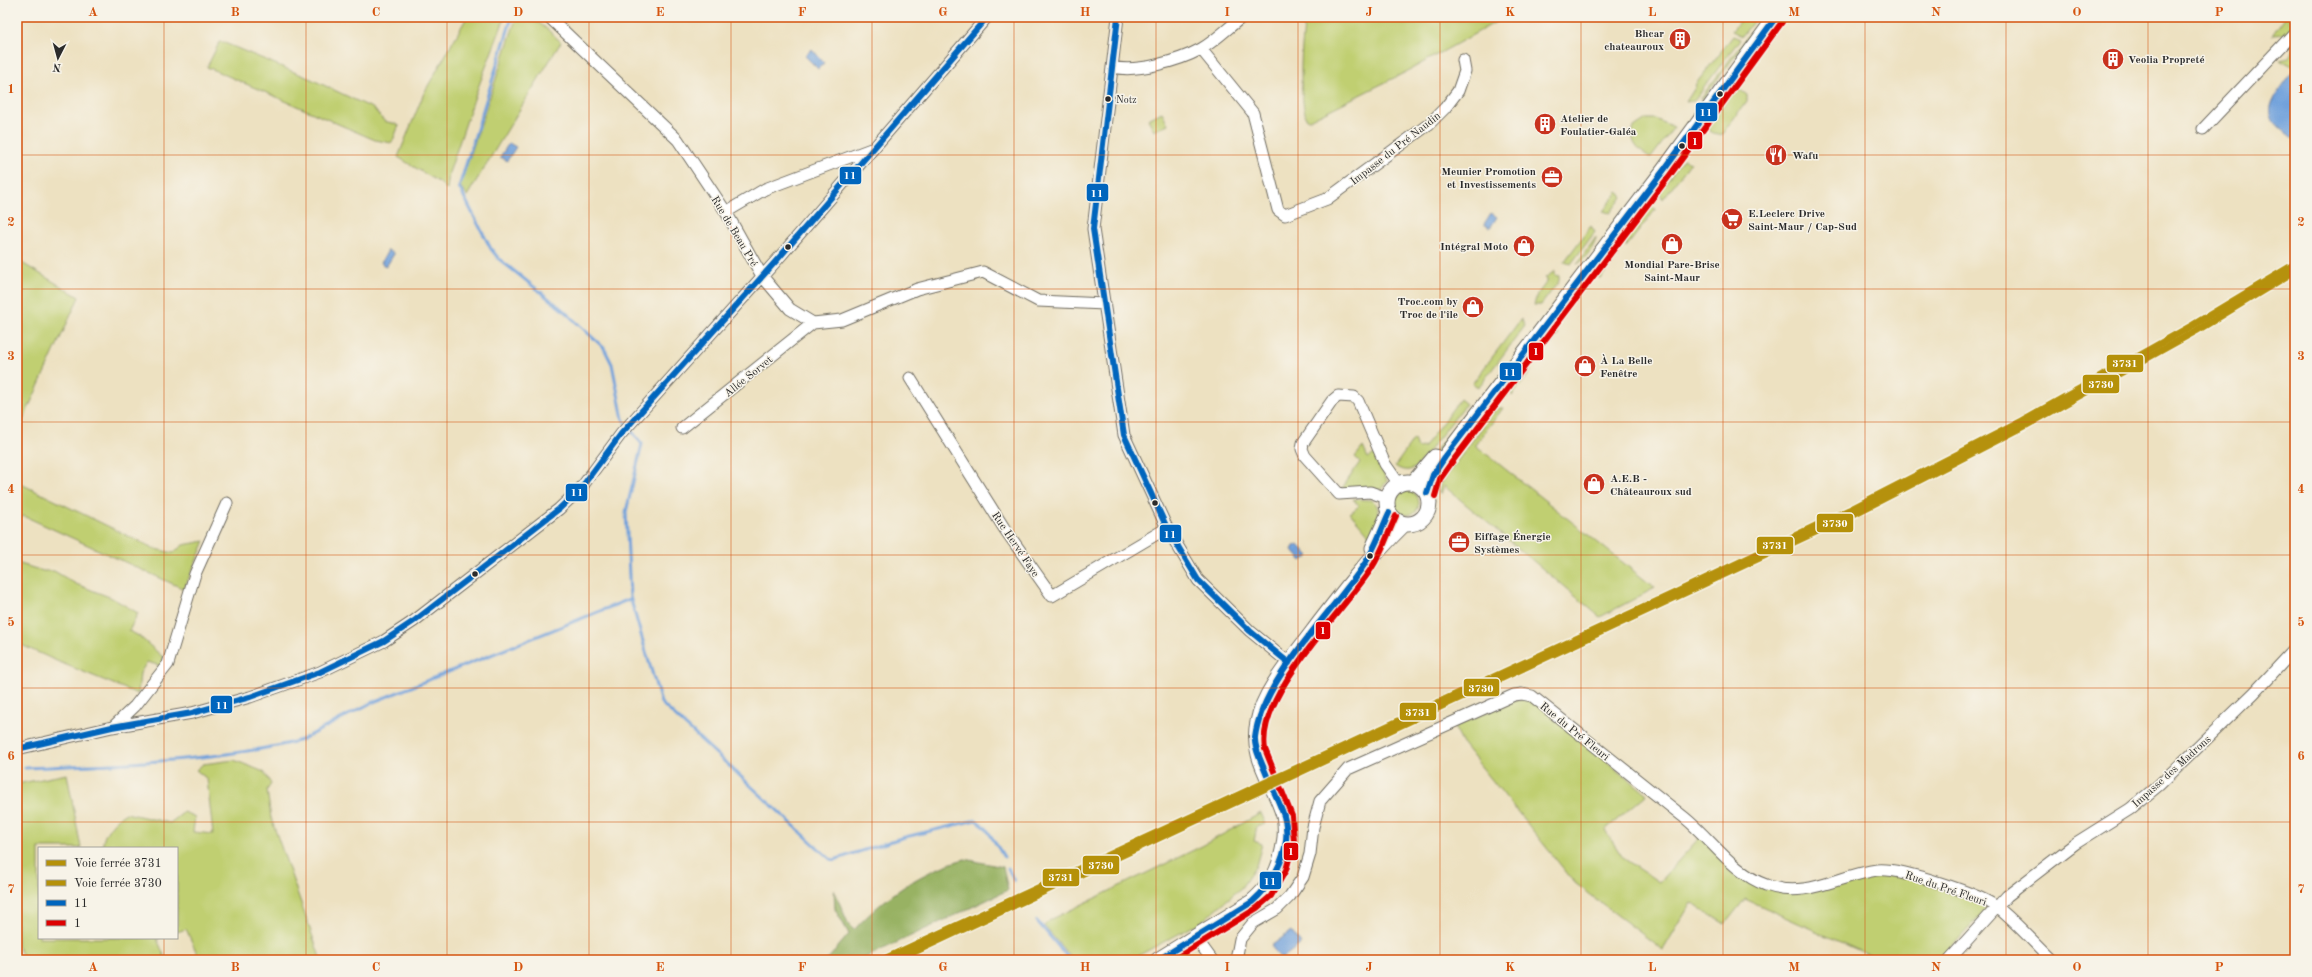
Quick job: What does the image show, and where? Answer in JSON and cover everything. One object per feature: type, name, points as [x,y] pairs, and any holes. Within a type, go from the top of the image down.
[{"type":"main road","points":[[1365,564],[1388,506],[1392,490],[1406,483],[1435,457],[1519,348],[1767,17]]},
{"type":"main road","points":[[1388,506],[1398,522],[1404,524],[1414,523],[1426,514],[1429,505],[1427,493],[1438,467],[1664,170],[1776,17]]},
{"type":"main road","points":[[1406,483],[1419,485],[1427,493]]},
{"type":"main road","points":[[1158,960],[1174,955],[1196,938],[1265,891],[1279,867],[1286,840],[1284,817],[1264,772],[1256,738],[1261,711],[1288,663],[1365,564],[1404,524]]},
{"type":"street","name":"Rue de Beau Pré","points":[[549,17],[678,140],[726,212],[762,276],[790,309],[814,323]]},
{"type":"street","points":[[17,749],[112,727],[192,713],[250,697],[320,672],[384,641],[414,621],[559,509],[581,488],[621,434],[638,414],[762,276],[987,17]]},
{"type":"street","points":[[1118,17],[1093,229],[1124,435],[1167,528],[1198,580],[1250,631],[1288,663]]},
{"type":"street","points":[[1112,67],[1124,68],[1160,64],[1201,49],[1242,17]]},
{"type":"street","points":[[2203,128],[2295,32]]},
{"type":"street","name":"Impasse du Pré Naudin","points":[[1201,49],[1253,113],[1280,213],[1285,215],[1321,203],[1389,155],[1445,108],[1463,80],[1465,71],[1463,60]]},
{"type":"street","points":[[726,212],[765,189],[872,149]]},
{"type":"street","points":[[814,323],[842,320],[917,289],[983,272],[1038,301],[1105,304]]},
{"type":"street","name":"Allée Sorvet","points":[[682,428],[814,323]]},
{"type":"street","name":"Rue Hervé Faye","points":[[910,378],[1004,528],[1052,596],[1167,528]]},
{"type":"street","points":[[1388,506],[1370,492],[1339,494],[1304,456],[1303,443],[1332,401],[1338,396],[1354,397],[1358,401],[1385,464],[1406,483]]},
{"type":"street","points":[[112,727],[135,706],[168,664],[195,574],[227,503]]},
{"type":"street","name":"Impasse des Madrons","points":[[1949,960],[2007,896],[2076,843],[2130,809],[2159,786],[2254,694],[2295,649]]},
{"type":"street","name":"Rue du Pré Fleuri","points":[[1236,960],[1240,939],[1253,923],[1277,909],[1290,896],[1303,877],[1310,854],[1313,827],[1320,801],[1348,769],[1514,695],[1522,694],[1532,696],[1685,818],[1740,870],[1765,885],[1780,889],[1804,890],[1878,870],[1889,870],[1924,879],[1970,895],[1997,907],[2052,960]]},
{"type":"street","points":[[1196,938],[1212,960]]},
{"type":"green space","points":[[467,17],[505,17],[476,93],[449,173],[447,190],[440,183],[398,157],[424,93]]},
{"type":"green space","points":[[519,17],[531,19],[537,22],[561,42],[467,196],[460,186],[515,22]]},
{"type":"green space","points":[[1305,17],[1505,17],[1406,72],[1309,120],[1306,118],[1303,105],[1301,80],[1301,55]]},
{"type":"green space","points":[[1742,17],[1757,17],[1742,36],[1732,31]]},
{"type":"green space","points":[[2285,17],[2291,17],[2289,22],[2294,26],[2288,34],[2272,35]]},
{"type":"green space","points":[[1761,18],[1758,26],[1704,97],[1700,99]]},
{"type":"green space","points":[[1733,36],[1740,39],[1694,101],[1686,102],[1696,86],[1695,85]]},
{"type":"green space","points":[[220,41],[311,79],[374,109],[384,121],[399,125],[392,143],[375,140],[207,67]]},
{"type":"green space","points":[[2295,47],[2295,62],[2292,66],[2280,59],[2289,57]]},
{"type":"green space","points":[[1734,90],[1740,90],[1747,95],[1747,101],[1722,134],[1717,135],[1710,131],[1708,125]]},
{"type":"green space","points":[[1162,112],[1168,124],[1154,131],[1148,119]]},
{"type":"green space","points":[[1646,119],[1655,119],[1674,127],[1651,158],[1636,146],[1633,137],[1634,127]]},
{"type":"green space","points":[[1683,159],[1691,162],[1663,199],[1659,191]]},
{"type":"green space","points":[[1618,192],[1623,196],[1610,213],[1603,211]]},
{"type":"green space","points":[[1647,206],[1656,209],[1626,247],[1626,235]]},
{"type":"green space","points":[[1591,226],[1595,232],[1571,264],[1564,262]]},
{"type":"green space","points":[[1596,237],[1589,252],[1583,260],[1577,264]]},
{"type":"green space","points":[[1613,254],[1618,256],[1600,279],[1598,275]]},
{"type":"green space","points":[[17,260],[79,297],[17,433]]},
{"type":"green space","points":[[1555,271],[1555,275],[1559,276],[1559,281],[1541,305],[1534,305],[1537,295],[1548,280],[1545,278]]},
{"type":"green space","points":[[1521,319],[1525,326],[1478,388],[1472,384]]},
{"type":"green space","points":[[1552,333],[1559,334],[1542,356],[1539,352]]},
{"type":"green space","points":[[1527,368],[1531,371],[1512,396],[1511,389]]},
{"type":"green space","points":[[1460,399],[1466,404],[1416,467],[1411,470],[1406,470],[1395,466],[1414,439],[1417,448],[1424,447]]},
{"type":"green space","points":[[1497,408],[1503,408],[1475,445],[1655,588],[1600,617],[1444,486],[1441,494],[1439,492],[1440,484]]},
{"type":"green space","points":[[1469,409],[1468,413],[1425,466],[1424,464]]},
{"type":"green space","points":[[1363,447],[1368,458],[1375,454],[1387,481],[1379,492],[1341,490],[1360,462],[1355,457]]},
{"type":"green space","points":[[17,482],[155,549],[173,553],[183,545],[205,541],[184,589],[24,516],[17,520]]},
{"type":"green space","points":[[1402,491],[1412,491],[1419,498],[1419,508],[1412,515],[1402,515],[1395,508],[1395,498]]},
{"type":"green space","points":[[1353,499],[1372,500],[1378,508],[1379,513],[1377,523],[1370,536],[1350,513],[1359,506]]},
{"type":"green space","points":[[17,563],[43,571],[54,571],[76,584],[112,598],[138,613],[129,631],[139,636],[164,658],[161,666],[147,662],[140,673],[138,694],[17,643]]},
{"type":"green space","points":[[1516,699],[1532,701],[1647,794],[1605,830],[1623,858],[1659,882],[1700,837],[1762,888],[1852,881],[1882,875],[1911,878],[1982,904],[1986,910],[1939,960],[1880,960],[1745,899],[1725,924],[1691,903],[1663,950],[1575,883],[1463,744],[1454,727]]},
{"type":"green space","points":[[234,760],[264,772],[271,784],[267,790],[271,818],[321,960],[200,960],[186,929],[178,932],[178,847],[103,847],[106,833],[117,819],[126,813],[170,823],[184,812],[195,817],[193,832],[213,834],[207,779],[196,770],[203,764]]},
{"type":"green space","points":[[67,774],[81,847],[38,847],[38,939],[157,939],[166,960],[26,960],[17,946],[17,784]]},
{"type":"green space","points":[[1261,813],[1266,824],[1257,827],[1254,841],[1262,844],[1256,866],[1241,888],[1201,922],[1130,960],[1073,960],[1044,926],[1050,920],[1202,846]]},
{"type":"green space","points":[[965,859],[1003,867],[1008,890],[860,960],[827,960],[849,934],[835,909],[834,890],[848,923],[854,930],[865,918],[904,887],[934,870]]},
{"type":"water","points":[[812,49],[824,63],[818,69],[805,56]]},
{"type":"water","points":[[2295,68],[2295,140],[2275,122],[2271,115],[2271,110],[2275,97]]},
{"type":"water","points":[[509,143],[516,147],[507,161],[500,157]]},
{"type":"water","points":[[1491,213],[1497,217],[1490,228],[1484,224]]},
{"type":"water","points":[[388,250],[394,254],[386,267],[381,263]]},
{"type":"water","points":[[1298,544],[1309,556],[1302,561],[1292,550],[1294,546]]},
{"type":"water","points":[[1291,931],[1301,944],[1281,959],[1271,946]]},
{"type":"waterway","points":[[512,17],[459,187],[491,249],[499,259],[563,310],[604,348],[612,364],[623,419],[627,425]]},
{"type":"waterway","points":[[630,429],[642,444],[626,512],[630,597],[661,703],[830,859],[834,860],[901,838],[976,820],[986,828],[1004,857]]},
{"type":"waterway","points":[[25,768],[196,758],[251,751],[291,743],[301,740],[371,703],[630,599]]},
{"type":"waterway","points":[[1008,868],[1014,881]]},
{"type":"waterway","points":[[1037,921],[1070,960]]},
{"type":"rail line","name":"3731","points":[[882,960],[1673,594],[1849,510],[2022,421],[2193,325],[2295,264]]},
{"type":"rail line","name":"3730","points":[[897,960],[1852,515],[2025,426],[2196,331],[2295,271]]},
{"type":"transit line","name":"11","points":[[17,749],[112,727],[192,713],[250,697],[320,672],[384,641],[414,621],[559,509],[581,488],[621,434],[777,260],[987,17]]},
{"type":"transit line","name":"11","points":[[1118,17],[1093,229],[1124,435],[1167,528],[1198,580],[1250,631],[1289,663]]},
{"type":"transit line","name":"11","points":[[1427,493],[1433,475],[1445,457],[1664,170],[1776,17]]},
{"type":"transit line","name":"1","points":[[1435,496],[1440,479],[1452,462],[1670,175],[1782,22]]},
{"type":"transit line","name":"11","points":[[1158,960],[1252,902],[1275,874],[1284,852],[1286,828],[1282,810],[1256,746],[1255,737],[1260,715],[1270,692],[1284,670],[1368,559],[1389,513]]},
{"type":"transit line","name":"1","points":[[1173,960],[1257,908],[1271,896],[1286,870],[1294,841],[1292,816],[1265,749],[1266,728],[1274,704],[1287,680],[1322,631],[1358,587],[1375,563],[1396,516]]},
{"type":"place","name":"Bhcar chateauroux","points":[[1680,39]]},
{"type":"place","name":"Veolia Propreté","points":[[2113,59]]},
{"type":"place","name":"Notz","points":[[1108,99]]},
{"type":"place","name":"Atelier de Foulatier-Galéa","points":[[1545,124]]},
{"type":"place","name":"Wafu","points":[[1776,155]]},
{"type":"place","name":"Meunier Promotion et Investissements","points":[[1552,177]]},
{"type":"place","name":"E.Leclerc Drive Saint-Maur / Cap-Sud","points":[[1732,219]]},
{"type":"place","name":"Mondial Pare-Brise Saint-Maur","points":[[1672,244]]},
{"type":"place","name":"Intégral Moto","points":[[1524,246]]},
{"type":"place","name":"Troc.com by Troc de l'île","points":[[1473,307]]},
{"type":"place","name":"À La Belle Fenêtre","points":[[1585,366]]},
{"type":"place","name":"A.E.B - Châteauroux sud","points":[[1594,484]]},
{"type":"place","name":"Eiffage Énergie Systèmes","points":[[1459,542]]}]
